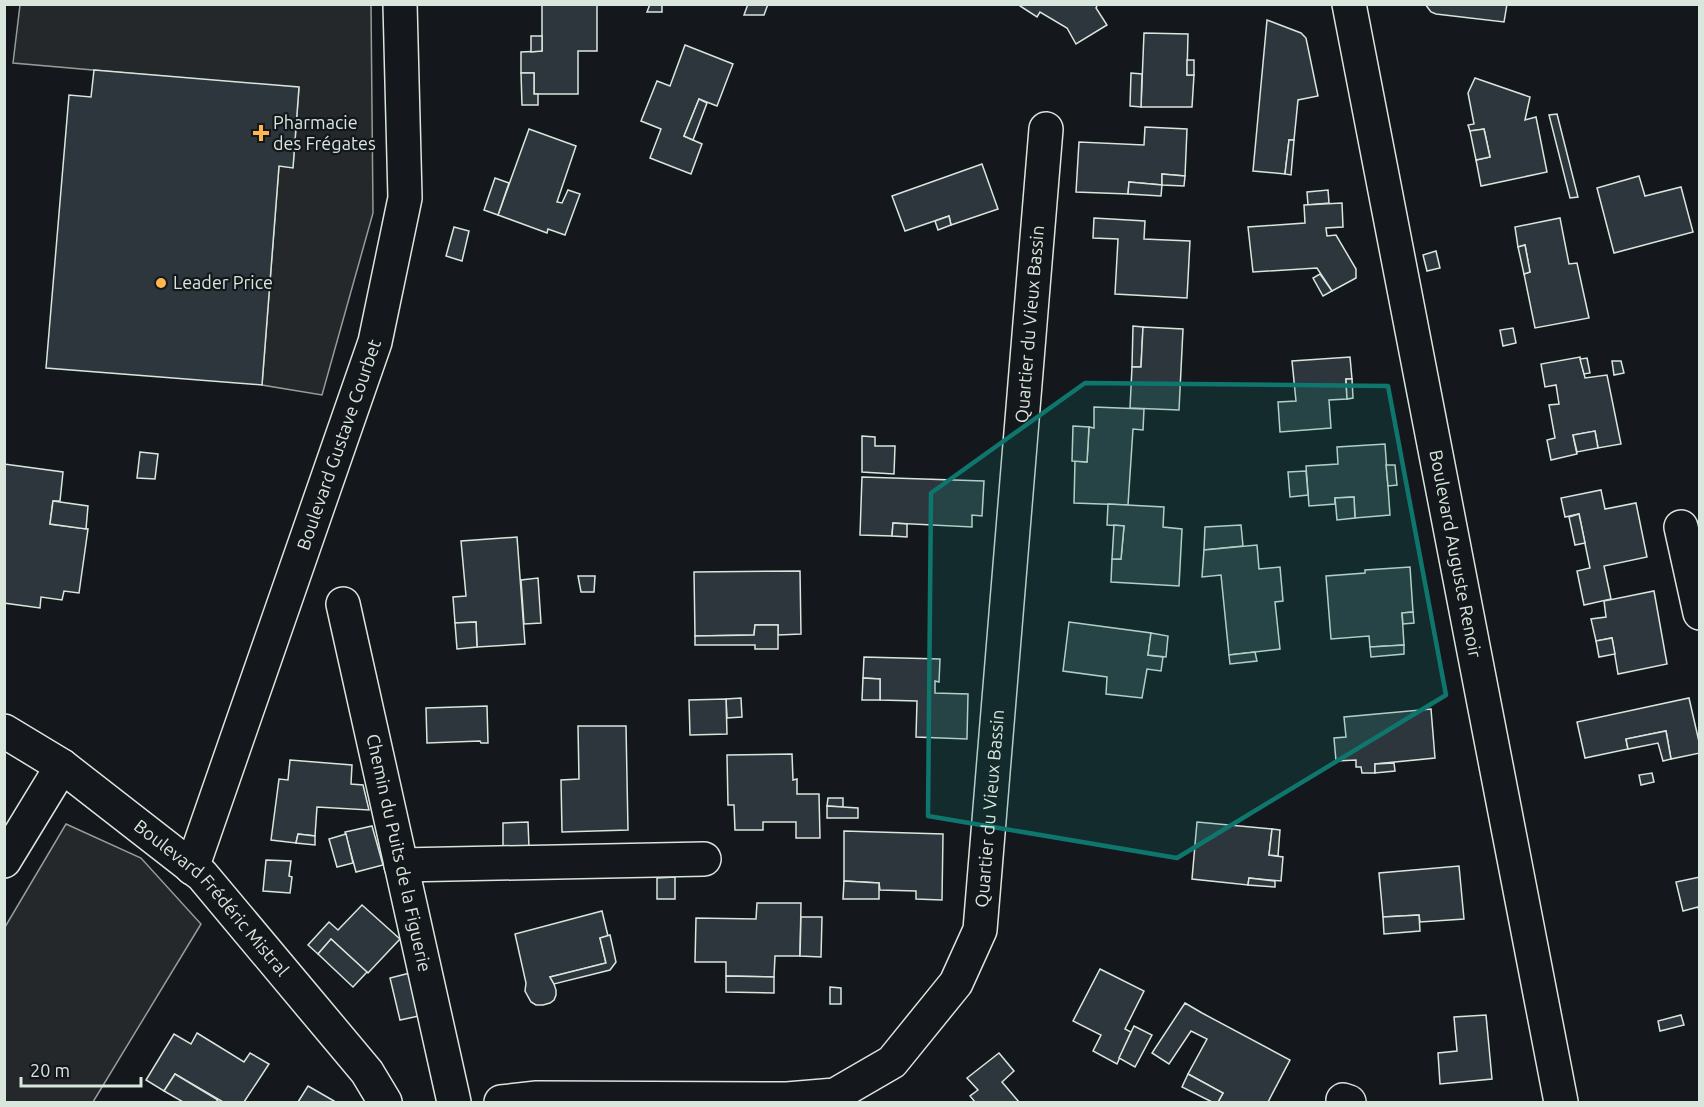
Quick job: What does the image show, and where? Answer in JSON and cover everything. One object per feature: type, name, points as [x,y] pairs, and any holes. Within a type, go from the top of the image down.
[{"type":"street","name":"Boulevard Gustave Courbet","points":[[192,868],[375,342],[405,198],[400,4]]},
{"type":"street","name":"Boulevard Auguste Renoir","points":[[1349,4],[1561,1102]]},
{"type":"street","name":"Quartier du Vieux Bassin","points":[[501,1102],[537,1098],[787,1099],[835,1095],[892,1062],[956,983],[980,930],[1046,129]]},
{"type":"street","points":[[1681,527],[1700,613]]},
{"type":"street","name":"Chemin du Puits de la Figuerie","points":[[344,604],[454,1102]]},
{"type":"street","name":"Boulevard Frédéric Mistral","points":[[4,731],[62,766],[202,875],[367,1072],[386,1102]]},
{"type":"street","points":[[4,861],[62,766]]},
{"type":"street","points":[[401,865],[704,859]]},
{"type":"highlighted area","points":[[1085,383],[1388,386],[1446,695],[1177,858],[928,816],[931,493]]},
{"type":"shaded area","points":[[20,5],[371,5],[373,213],[322,395],[262,385],[279,166],[293,167],[299,88],[13,63]]},
{"type":"shaded area","points":[[66,824],[141,858],[201,924],[93,1102],[5,1102],[5,927]]},
{"type":"building","points":[[542,4],[597,4],[597,51],[578,51],[578,94],[534,94],[534,73],[521,73],[521,52],[542,51]]},
{"type":"building","points":[[650,4],[662,4],[662,12],[647,12]]},
{"type":"building","points":[[748,4],[768,4],[764,15],[744,15]]},
{"type":"building","points":[[1017,4],[1098,4],[1096,8],[1107,25],[1076,44],[1067,28],[1040,12],[1037,17]]},
{"type":"building","points":[[1425,4],[1507,4],[1504,22],[1436,14],[1431,12]]},
{"type":"building","points":[[1267,20],[1301,33],[1306,38],[1318,96],[1298,100],[1294,140],[1289,140],[1285,174],[1253,171]]},
{"type":"building","points":[[1144,33],[1188,34],[1187,75],[1194,75],[1192,107],[1141,107]]},
{"type":"building","points":[[531,36],[542,36],[542,51],[531,52]]},
{"type":"building","points":[[685,45],[733,64],[717,106],[699,99],[684,136],[702,144],[691,174],[650,158],[661,129],[641,121],[657,81],[670,86]]},
{"type":"building","points":[[1187,60],[1194,60],[1194,75],[1187,75]]},
{"type":"building","points":[[94,70],[299,87],[293,168],[279,166],[262,385],[46,368],[69,95],[91,97]]},
{"type":"building","points":[[521,73],[534,73],[534,94],[538,94],[538,105],[522,105]]},
{"type":"building","points":[[1131,73],[1142,74],[1141,107],[1130,106]]},
{"type":"building","points":[[1475,78],[1530,97],[1525,120],[1536,117],[1547,172],[1481,186],[1476,160],[1490,157],[1484,129],[1470,131],[1468,125],[1474,124],[1468,93]]},
{"type":"building","points":[[699,99],[707,103],[693,140],[684,136]]},
{"type":"building","points":[[1557,114],[1578,197],[1570,198],[1549,115]]},
{"type":"building","points":[[1145,127],[1187,129],[1185,176],[1162,174],[1162,185],[1129,182],[1128,194],[1076,192],[1079,142],[1144,145]]},
{"type":"building","points":[[529,129],[576,146],[557,202],[562,203],[568,190],[580,194],[565,235],[548,229],[547,233],[498,215]]},
{"type":"building","points":[[1484,129],[1490,157],[1476,160],[1470,131]]},
{"type":"building","points":[[1289,140],[1294,140],[1291,175],[1285,174]]},
{"type":"building","points":[[982,164],[998,209],[951,225],[949,216],[905,231],[892,196]]},
{"type":"building","points":[[1162,174],[1185,176],[1184,186],[1162,185]]},
{"type":"building","points":[[1639,176],[1645,196],[1681,187],[1693,232],[1614,253],[1597,188]]},
{"type":"building","points":[[495,178],[509,183],[498,215],[484,210]]},
{"type":"building","points":[[1129,182],[1162,185],[1161,196],[1128,194]]},
{"type":"building","points":[[1328,190],[1329,203],[1308,205],[1307,192]]},
{"type":"building","points":[[1342,203],[1343,227],[1326,228],[1327,236],[1336,235],[1356,269],[1356,278],[1332,291],[1317,268],[1253,272],[1248,227],[1305,223],[1304,205]]},
{"type":"building","points":[[949,216],[951,225],[938,230],[935,221]]},
{"type":"building","points":[[1094,218],[1145,221],[1144,239],[1190,241],[1187,298],[1115,294],[1118,239],[1093,238]]},
{"type":"building","points":[[1560,218],[1569,264],[1577,263],[1589,318],[1535,328],[1524,274],[1530,272],[1525,245],[1518,247],[1515,227]]},
{"type":"building","points":[[454,227],[469,231],[462,261],[446,256]]},
{"type":"building","points":[[1525,245],[1530,272],[1524,274],[1518,247]]},
{"type":"building","points":[[1436,251],[1440,268],[1427,271],[1423,255]]},
{"type":"building","points":[[1320,274],[1332,291],[1323,296],[1313,278]]},
{"type":"building","points":[[1133,326],[1143,327],[1141,367],[1132,367]]},
{"type":"building","points":[[1143,327],[1183,329],[1179,410],[1130,408],[1132,367],[1141,367]]},
{"type":"building","points":[[1513,328],[1516,343],[1503,346],[1500,330]]},
{"type":"building","points":[[1350,357],[1352,379],[1346,379],[1347,399],[1329,400],[1331,428],[1280,432],[1278,402],[1296,401],[1292,361]]},
{"type":"building","points":[[1580,357],[1585,378],[1607,375],[1621,444],[1598,448],[1595,431],[1573,435],[1577,454],[1551,460],[1547,440],[1555,438],[1549,405],[1559,404],[1556,385],[1545,387],[1541,364]]},
{"type":"building","points":[[1587,358],[1590,373],[1584,374],[1580,359]]},
{"type":"building","points":[[1612,361],[1621,361],[1624,373],[1614,375]]},
{"type":"building","points":[[1346,379],[1352,379],[1353,398],[1347,399]]},
{"type":"building","points":[[1094,407],[1144,409],[1143,430],[1133,429],[1128,505],[1074,503],[1075,461],[1087,462],[1089,427],[1094,428]]},
{"type":"building","points":[[1073,426],[1089,427],[1087,462],[1072,461]]},
{"type":"building","points":[[1595,431],[1598,448],[1577,452],[1573,435]]},
{"type":"building","points":[[862,436],[875,437],[875,446],[895,446],[894,474],[862,472]]},
{"type":"building","points":[[1385,444],[1390,515],[1355,518],[1354,497],[1335,498],[1335,504],[1309,506],[1306,466],[1338,464],[1337,447]]},
{"type":"building","points":[[140,452],[158,454],[155,479],[137,478]]},
{"type":"building","points":[[4,464],[63,472],[60,501],[53,501],[50,524],[88,529],[79,593],[64,591],[62,600],[41,597],[40,608],[4,603]]},
{"type":"building","points":[[1386,465],[1395,465],[1397,485],[1388,486]]},
{"type":"building","points":[[1306,471],[1308,495],[1290,497],[1288,472]]},
{"type":"building","points":[[862,477],[984,481],[982,516],[972,515],[972,527],[893,523],[892,536],[860,535]]},
{"type":"building","points":[[1601,490],[1605,509],[1636,503],[1647,557],[1604,566],[1611,599],[1584,605],[1577,571],[1590,568],[1579,514],[1565,517],[1561,498]]},
{"type":"building","points":[[1354,497],[1355,518],[1337,520],[1335,498]]},
{"type":"building","points":[[53,501],[88,506],[86,529],[50,524]]},
{"type":"building","points":[[1108,504],[1164,507],[1163,527],[1182,529],[1179,586],[1111,582],[1112,559],[1121,559],[1124,526],[1107,525]]},
{"type":"building","points":[[1579,514],[1585,543],[1575,545],[1569,517]]},
{"type":"building","points":[[893,523],[907,524],[907,537],[892,536]]},
{"type":"building","points":[[1114,525],[1124,526],[1121,559],[1112,559]]},
{"type":"building","points":[[1241,525],[1243,546],[1204,550],[1205,527]]},
{"type":"building","points":[[517,537],[525,644],[477,647],[476,622],[455,623],[453,597],[466,596],[461,541]]},
{"type":"building","points":[[1257,545],[1259,569],[1280,567],[1283,601],[1275,602],[1280,649],[1229,655],[1221,575],[1202,577],[1204,550]]},
{"type":"building","points":[[1410,567],[1413,612],[1402,613],[1404,645],[1370,647],[1369,636],[1331,639],[1326,576],[1365,573],[1365,570]]},
{"type":"building","points":[[800,571],[801,634],[778,635],[778,625],[755,625],[754,635],[695,636],[694,572]]},
{"type":"building","points":[[578,576],[595,576],[594,592],[581,592]]},
{"type":"building","points":[[538,578],[541,623],[524,624],[521,580]]},
{"type":"building","points":[[1654,591],[1667,664],[1618,674],[1612,638],[1596,641],[1591,619],[1606,617],[1604,601]]},
{"type":"building","points":[[1413,612],[1414,623],[1403,624],[1402,613]]},
{"type":"building","points":[[476,622],[477,647],[457,649],[455,623]]},
{"type":"building","points":[[1069,622],[1151,633],[1148,655],[1163,657],[1161,671],[1147,669],[1142,698],[1106,694],[1107,677],[1063,671]]},
{"type":"building","points":[[755,625],[778,625],[778,649],[755,649],[755,645],[695,645],[695,636],[754,635]]},
{"type":"building","points":[[1151,633],[1168,636],[1166,657],[1148,655]]},
{"type":"building","points":[[1612,638],[1615,654],[1599,657],[1596,641]]},
{"type":"building","points":[[1404,645],[1404,654],[1371,657],[1370,647]]},
{"type":"building","points":[[1255,652],[1257,661],[1230,664],[1229,655]]},
{"type":"building","points":[[864,657],[940,659],[939,682],[935,681],[935,693],[968,694],[967,739],[916,737],[917,701],[880,700],[880,679],[863,678]]},
{"type":"building","points":[[863,678],[880,679],[880,700],[862,700]]},
{"type":"building","points":[[741,698],[742,717],[727,718],[726,699]]},
{"type":"building","points":[[1689,698],[1700,753],[1671,759],[1666,731],[1626,739],[1628,749],[1585,758],[1577,722]]},
{"type":"building","points":[[726,699],[727,734],[690,735],[689,700]]},
{"type":"building","points":[[487,706],[488,743],[480,741],[427,743],[426,708]]},
{"type":"building","points":[[1431,709],[1435,758],[1375,764],[1375,773],[1362,773],[1361,767],[1356,767],[1356,760],[1336,761],[1334,738],[1346,737],[1344,717]]},
{"type":"building","points":[[578,726],[626,726],[628,830],[562,832],[561,780],[579,779]]},
{"type":"building","points":[[1666,731],[1671,759],[1663,761],[1658,743],[1628,749],[1626,739]]},
{"type":"building","points":[[792,754],[793,780],[797,779],[797,794],[819,794],[820,838],[796,838],[796,822],[763,822],[763,830],[735,830],[734,805],[728,805],[727,755]]},
{"type":"building","points":[[290,760],[352,765],[351,784],[363,785],[369,810],[317,807],[315,836],[298,834],[296,843],[271,840],[279,779],[288,780]]},
{"type":"building","points":[[1394,763],[1395,771],[1375,773],[1375,764]]},
{"type":"building","points":[[1652,773],[1654,782],[1641,785],[1639,775]]},
{"type":"building","points":[[828,798],[843,798],[843,807],[827,806]]},
{"type":"building","points":[[827,806],[858,808],[858,818],[827,818]]},
{"type":"building","points":[[528,822],[529,848],[503,849],[503,823]]},
{"type":"building","points":[[1197,822],[1272,829],[1269,855],[1283,857],[1281,881],[1249,878],[1248,885],[1192,879]]},
{"type":"building","points":[[372,826],[383,865],[356,872],[345,832]]},
{"type":"building","points":[[1272,829],[1280,830],[1278,856],[1269,855]]},
{"type":"building","points":[[844,831],[943,834],[942,900],[916,899],[916,891],[880,890],[879,883],[844,881]]},
{"type":"building","points":[[298,834],[315,836],[315,845],[296,843]]},
{"type":"building","points":[[346,834],[353,863],[337,867],[329,839]]},
{"type":"building","points":[[266,860],[291,861],[290,893],[263,891]]},
{"type":"building","points":[[1459,866],[1464,919],[1420,922],[1419,915],[1383,917],[1379,873]]},
{"type":"building","points":[[675,877],[675,899],[657,899],[657,878]]},
{"type":"building","points":[[1700,877],[1700,915],[1698,907],[1683,911],[1676,882]]},
{"type":"building","points":[[1249,878],[1275,881],[1275,887],[1248,885]]},
{"type":"building","points":[[844,881],[879,883],[879,899],[843,899]]},
{"type":"building","points":[[757,903],[801,903],[800,956],[775,956],[774,977],[726,976],[726,962],[695,962],[696,918],[756,919]]},
{"type":"building","points":[[362,905],[400,939],[368,973],[331,939],[318,954],[308,945],[329,922],[338,930]]},
{"type":"building","points":[[602,911],[608,936],[600,938],[606,963],[550,977],[556,990],[554,1000],[543,1005],[531,1002],[525,991],[526,983],[515,934]]},
{"type":"building","points":[[1419,915],[1420,931],[1384,934],[1383,917]]},
{"type":"building","points":[[801,917],[822,917],[821,957],[800,956]]},
{"type":"building","points":[[610,935],[616,962],[610,970],[554,984],[550,977],[606,963],[600,938]]},
{"type":"building","points":[[331,939],[367,972],[353,987],[318,954]]},
{"type":"building","points":[[1100,969],[1144,991],[1125,1029],[1131,1032],[1117,1064],[1093,1051],[1101,1035],[1073,1021]]},
{"type":"building","points":[[410,973],[419,1016],[400,1020],[390,978]]},
{"type":"building","points":[[726,976],[774,977],[774,993],[726,992]]},
{"type":"building","points":[[830,987],[841,988],[841,1004],[830,1004]]},
{"type":"building","points":[[1185,1003],[1290,1060],[1268,1102],[1218,1102],[1223,1093],[1188,1074],[1207,1039],[1191,1031],[1169,1064],[1152,1053]]},
{"type":"building","points":[[1486,1015],[1492,1079],[1440,1084],[1438,1053],[1457,1051],[1454,1017]]},
{"type":"building","points":[[1681,1015],[1684,1025],[1660,1031],[1658,1021]]},
{"type":"building","points":[[1134,1026],[1152,1035],[1135,1067],[1119,1058]]},
{"type":"building","points":[[197,1033],[244,1062],[250,1053],[269,1064],[244,1102],[223,1102],[175,1074],[164,1091],[146,1080],[174,1034],[191,1044]]},
{"type":"building","points":[[999,1053],[1014,1071],[1002,1082],[1019,1102],[975,1102],[970,1096],[978,1090],[967,1078]]},
{"type":"building","points":[[175,1074],[218,1100],[216,1102],[183,1102],[164,1091]]},
{"type":"building","points":[[1188,1074],[1223,1093],[1218,1102],[1212,1102],[1182,1087]]},
{"type":"building","points":[[308,1086],[334,1101],[298,1102]]},
{"type":"place","name":"Pharmacie des Frégates","points":[[261,133]]},
{"type":"place","name":"Leader Price","points":[[161,283]]}]
